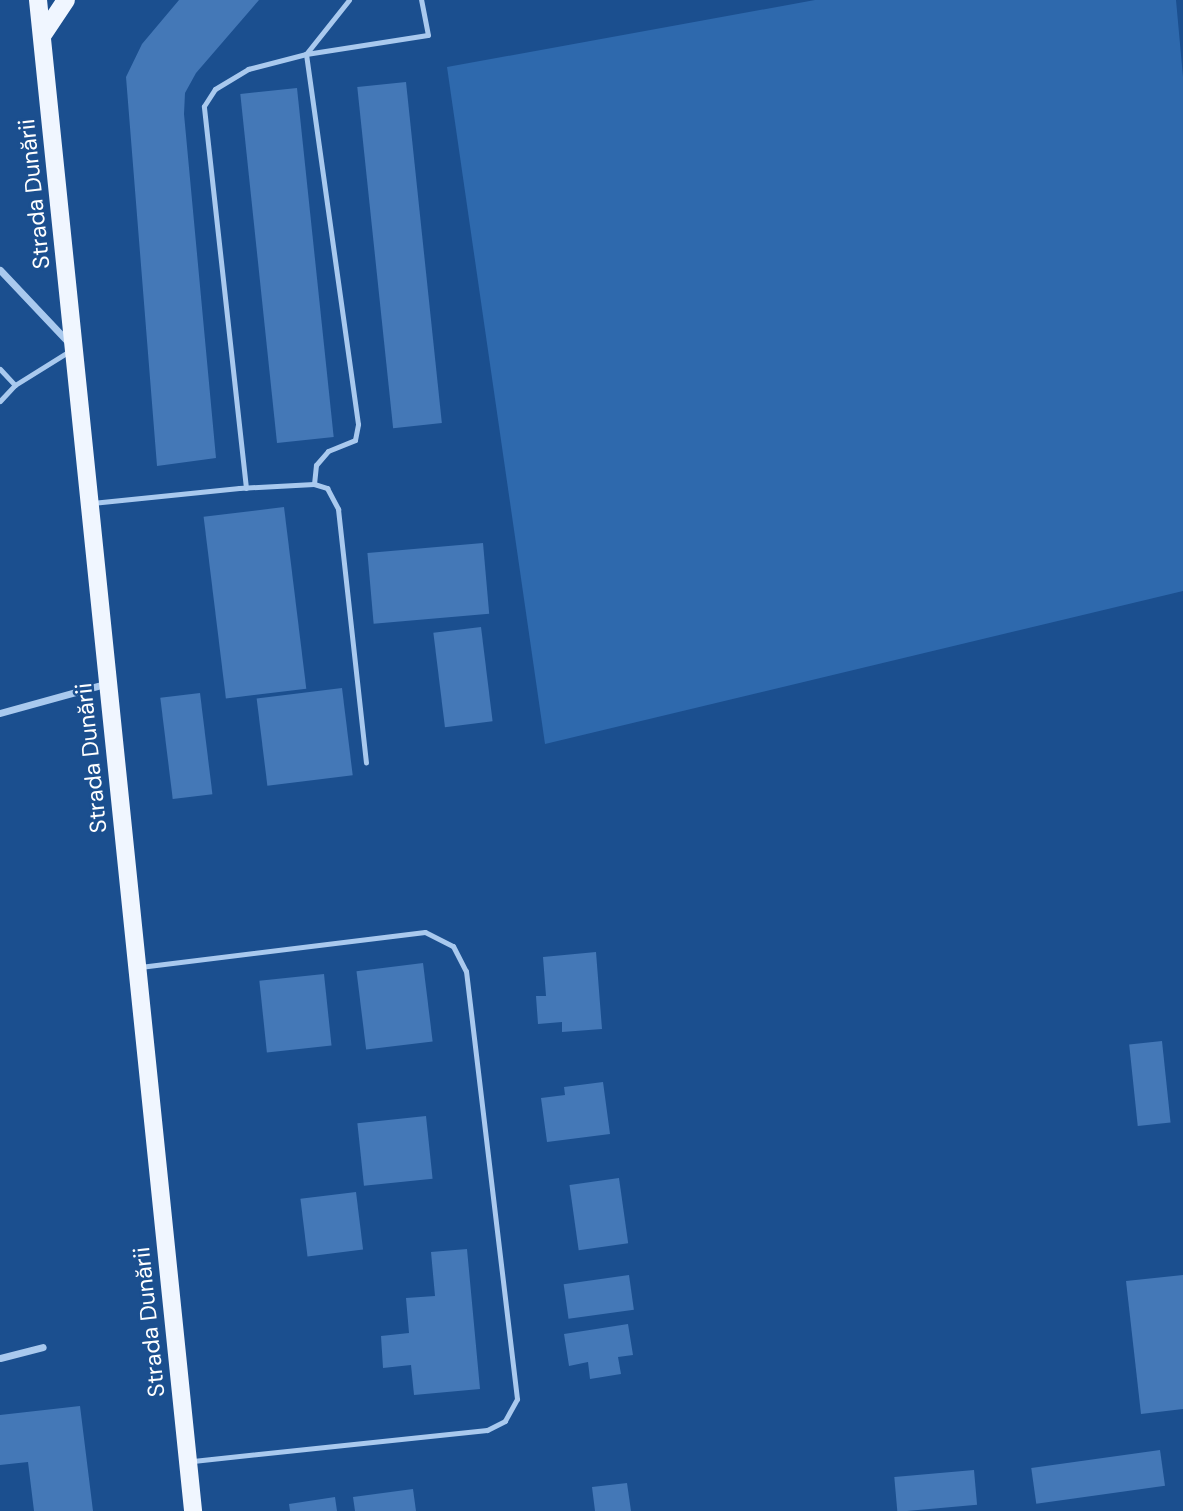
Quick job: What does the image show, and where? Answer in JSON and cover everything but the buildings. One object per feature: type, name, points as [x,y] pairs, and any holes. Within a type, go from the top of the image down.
[{"type":"main road","name":"Strada Dunării","points":[[38,0],[193,1511]]},
{"type":"main road","points":[[42,36],[66,0]]},
{"type":"street","points":[[0,270],[74,349]]},
{"type":"street","points":[[0,713],[108,683]]},
{"type":"street","points":[[0,1358],[43,1347]]},
{"type":"lane","points":[[314,484],[316,465],[328,451],[355,440],[358,424],[306,54],[349,0]]},
{"type":"lane","points":[[246,488],[204,106],[215,89],[248,69],[306,54],[428,35],[421,0]]},
{"type":"lane","points":[[0,401],[15,384],[74,349]]},
{"type":"lane","points":[[0,369],[15,384]]},
{"type":"lane","points":[[90,503],[246,488],[314,484],[327,488],[338,509],[366,762]]},
{"type":"lane","points":[[138,968],[425,932],[453,946],[466,971],[517,1399],[505,1421],[487,1430],[188,1461]]},
{"type":"shaded area","points":[[815,0],[1176,0],[1183,77],[1183,591],[545,744],[447,67]]}]
